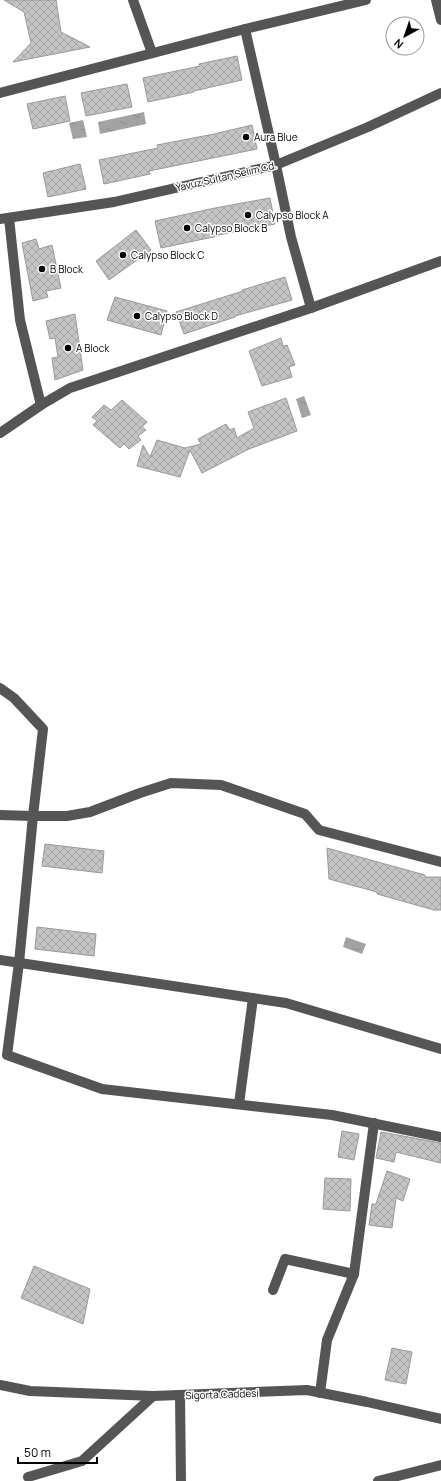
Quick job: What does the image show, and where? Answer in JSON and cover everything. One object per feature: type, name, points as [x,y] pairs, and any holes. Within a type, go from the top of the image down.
[{"type":"street","points":[[134,0],[152,54]]},
{"type":"street","points":[[0,94],[245,29],[366,0]]},
{"type":"street","points":[[436,0],[441,20]]},
{"type":"street","points":[[245,29],[291,237],[311,308]]},
{"type":"street","name":"Yavuz Sultan Selim Cd.","points":[[4,219],[114,202],[276,165],[368,127],[441,93]]},
{"type":"street","points":[[4,219],[20,320],[41,405]]},
{"type":"street","points":[[0,433],[41,405],[70,388],[311,308],[441,261]]},
{"type":"street","points":[[0,688],[14,698],[43,729],[19,962],[3,1055],[102,1089],[332,1115],[441,1137]]},
{"type":"street","points":[[0,815],[67,816],[90,812],[171,783],[221,785],[305,814],[319,830],[441,862]]},
{"type":"street","points":[[0,960],[286,1003],[441,1049]]},
{"type":"street","points":[[239,1104],[253,998]]},
{"type":"street","points":[[320,1393],[327,1340],[354,1274],[374,1123]]},
{"type":"street","points":[[272,1290],[285,1259],[354,1274]]},
{"type":"street","name":"Sigorta Caddesi","points":[[0,1384],[30,1391],[153,1396],[307,1390],[441,1417]]},
{"type":"street","points":[[180,1395],[181,1481]]},
{"type":"street","points":[[28,1477],[82,1461],[153,1396]]},
{"type":"street","points":[[378,1481],[441,1465]]},
{"type":"water","points":[[144,112],[146,124],[100,134],[98,122]]},
{"type":"water","points":[[83,120],[87,137],[73,139],[69,123]]},
{"type":"water","points":[[304,396],[311,415],[302,418],[296,399]]},
{"type":"water","points":[[346,937],[366,944],[362,954],[343,947]]},
{"type":"building","points":[[4,0],[56,0],[61,32],[90,47],[13,62],[31,43],[24,12]]},
{"type":"building","points":[[237,56],[242,80],[148,102],[143,78],[200,66],[199,64]]},
{"type":"building","points":[[127,84],[132,107],[86,116],[81,93]]},
{"type":"building","points":[[65,96],[70,121],[33,129],[27,104]]},
{"type":"building","points":[[252,125],[257,149],[149,171],[150,174],[104,184],[99,160],[158,148],[157,145]]},
{"type":"building","points":[[80,164],[86,189],[48,197],[43,173]]},
{"type":"building","points":[[270,198],[275,224],[161,248],[155,221]]},
{"type":"building","name":"Calypso Block C","points":[[136,230],[151,250],[109,280],[96,261]]},
{"type":"building","name":"B Block","points":[[36,239],[39,249],[52,245],[61,288],[46,291],[48,297],[33,301],[22,243]]},
{"type":"building","points":[[285,277],[292,300],[235,316],[184,334],[176,312]]},
{"type":"building","name":"Calypso Block D","points":[[115,297],[167,311],[161,335],[107,320]]},
{"type":"building","name":"A Block","points":[[75,314],[83,370],[55,380],[52,358],[58,357],[55,338],[50,339],[46,321]]},
{"type":"building","points":[[281,338],[283,346],[287,345],[295,365],[289,367],[292,377],[262,386],[249,351]]},
{"type":"building","points":[[286,398],[297,431],[249,449],[202,473],[190,450],[180,477],[137,466],[143,445],[150,457],[157,440],[185,448],[201,444],[198,439],[226,424],[230,430],[234,428],[237,438],[254,428],[248,412]]},
{"type":"building","points":[[122,400],[147,422],[142,427],[146,430],[138,436],[141,440],[129,449],[124,444],[120,448],[93,425],[97,421],[92,417],[104,405],[111,410]]},
{"type":"building","points":[[45,844],[104,851],[102,873],[42,866]]},
{"type":"building","points":[[327,848],[425,875],[425,877],[441,877],[441,910],[434,910],[329,879]]},
{"type":"building","points":[[37,927],[96,934],[94,956],[35,949]]},
{"type":"building","points":[[342,1131],[359,1134],[354,1160],[338,1157]]},
{"type":"building","points":[[381,1132],[441,1143],[441,1163],[396,1152],[394,1162],[376,1158]]},
{"type":"building","points":[[387,1171],[410,1179],[403,1201],[396,1198],[392,1228],[369,1225],[372,1204],[376,1204]]},
{"type":"building","points":[[325,1178],[351,1179],[350,1211],[323,1209]]},
{"type":"building","points":[[34,1266],[90,1289],[83,1324],[21,1298]]},
{"type":"building","points":[[392,1348],[412,1352],[406,1384],[385,1380]]},
{"type":"place","name":"Aura Blue","points":[[246,137]]},
{"type":"place","name":"Calypso Block A","points":[[248,215]]},
{"type":"place","name":"Calypso Block B","points":[[187,228]]},
{"type":"place","name":"Calypso Block C","points":[[123,255]]},
{"type":"place","name":"B Block","points":[[42,269]]},
{"type":"place","name":"Calypso Block D","points":[[137,316]]},
{"type":"place","name":"A Block","points":[[68,348]]}]
